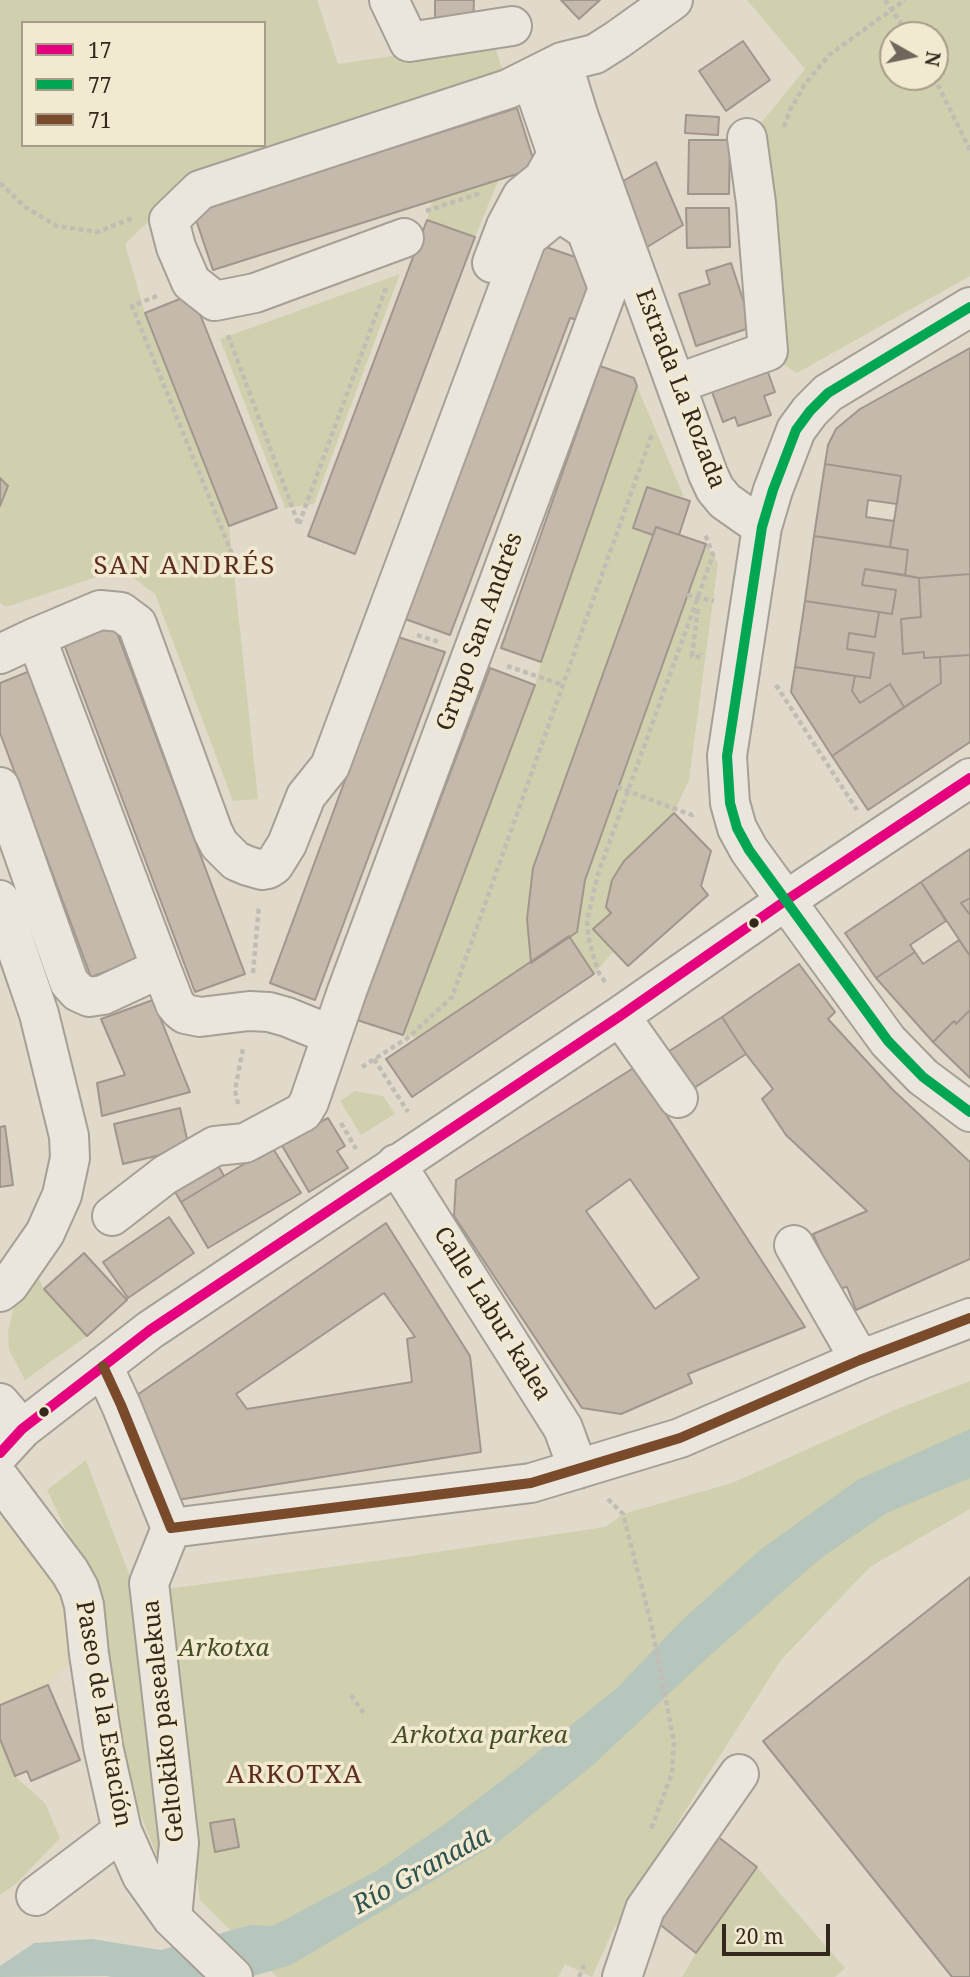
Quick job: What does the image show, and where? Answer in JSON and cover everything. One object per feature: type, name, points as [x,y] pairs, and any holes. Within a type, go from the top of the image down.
[{"type":"street","name":"Estrada La Rozada","points":[[389,0],[409,42],[508,13],[579,117],[715,489],[725,501],[762,527]]},
{"type":"street","points":[[404,238],[254,293],[203,291],[176,247],[169,220],[200,190],[508,89],[547,69],[595,54],[673,0]]},
{"type":"street","name":"Grupo San Andrés","points":[[112,1216],[165,1175],[215,1146],[245,1143],[303,1112],[319,1086],[331,1035],[608,288],[557,154],[547,69]]},
{"type":"street","points":[[676,384],[768,351],[756,203],[764,136]]},
{"type":"street","points":[[0,654],[100,610],[121,612],[136,624],[219,844],[236,861],[262,870],[274,865],[287,844],[306,796],[312,757],[506,226],[522,196],[543,179],[557,154]]},
{"type":"street","points":[[306,796],[330,766],[527,238],[559,212],[586,230]]},
{"type":"street","points":[[970,307],[828,393],[796,430],[762,527],[727,756],[730,803],[737,828],[749,850],[888,1041],[923,1077],[970,1112]]},
{"type":"street","points":[[36,637],[176,1004],[185,1014],[200,1017],[249,1011],[268,1012],[331,1035]]},
{"type":"street","points":[[7,1428],[103,1366],[150,1330],[970,778]]},
{"type":"street","points":[[0,787],[69,982],[78,992],[89,997],[103,995],[161,968]]},
{"type":"street","points":[[0,900],[39,1014],[69,1136],[70,1158],[62,1195],[45,1233],[9,1285],[0,1292]]},
{"type":"street","points":[[623,1014],[678,1098]]},
{"type":"street","name":"Calle Labur kalea","points":[[386,1172],[564,1428],[578,1469]]},
{"type":"street","points":[[794,1245],[860,1360]]},
{"type":"street","points":[[103,1366],[171,1528],[531,1483],[680,1438],[860,1360],[970,1318]]},
{"type":"street","name":"Paseo de la Estación","points":[[0,1479],[70,1572],[79,1588],[84,1605],[103,1746],[122,1831],[142,1876],[172,1918],[233,1977]]},
{"type":"street","name":"Geltokiko pasealekua","points":[[171,1528],[149,1583],[178,1843],[172,1918]]},
{"type":"street","points":[[622,1977],[645,1909],[740,1774]]},
{"type":"street","points":[[36,1896],[122,1831]]},
{"type":"path","points":[[885,0],[899,21]]},
{"type":"path","points":[[764,136],[790,110],[805,84],[829,55],[905,0]]},
{"type":"path","points":[[941,91],[970,150]]},
{"type":"path","points":[[0,183],[25,206],[57,226],[98,232],[143,214],[156,225],[169,220]]},
{"type":"path","points":[[232,554],[132,306],[203,291],[299,524],[412,215],[513,183],[522,196]]},
{"type":"path","points":[[386,1172],[319,1086],[374,1059],[409,1037],[452,997],[654,429]]},
{"type":"path","points":[[623,1014],[599,972],[589,940],[587,921],[598,874],[713,555],[703,530]]},
{"type":"path","points":[[687,596],[713,601],[711,612]]},
{"type":"path","points":[[699,598],[692,656],[701,657],[704,646]]},
{"type":"path","points":[[745,638],[876,840]]},
{"type":"path","points":[[536,676],[563,685]]},
{"type":"path","points":[[617,787],[676,809]]},
{"type":"path","points":[[235,1090],[244,1044]]},
{"type":"path","points":[[374,1059],[410,1116]]},
{"type":"path","points":[[578,1469],[623,1514],[651,1623],[674,1742]]},
{"type":"path","points":[[351,1695],[365,1715]]},
{"type":"shaded area","points":[[2,1520],[66,1590],[69,1664],[48,1685],[0,1705],[0,1522]]},
{"type":"green space","points":[[0,0],[317,0],[338,64],[493,41],[503,71],[187,184],[125,244],[145,313],[229,526],[258,799],[233,801],[155,594],[121,569],[6,607],[0,603],[0,508],[8,486],[0,478]]},
{"type":"green space","points":[[747,0],[970,0],[970,276],[797,373],[781,363],[756,129],[805,69]]},
{"type":"green space","points":[[499,179],[475,237],[427,220],[432,200]]},
{"type":"green space","points":[[400,274],[314,504],[285,508],[220,339]]},
{"type":"green space","points":[[637,386],[684,497],[647,487],[633,527],[653,535],[533,868],[527,919],[531,963],[417,1038],[403,1035],[535,686]]},
{"type":"green space","points":[[706,544],[718,563],[689,780],[674,813],[624,861],[612,880],[606,907],[611,913],[593,929],[614,951],[594,974],[569,936],[577,932],[585,880]]},
{"type":"green space","points":[[355,1091],[383,1096],[395,1114],[361,1135],[340,1101]]},
{"type":"green space","points":[[39,1279],[44,1289],[87,1336],[25,1380],[9,1350],[8,1332],[13,1309],[25,1291]]},
{"type":"green space","name":"Arkotxa parkea","points":[[970,1381],[970,1509],[870,1567],[781,1660],[613,1930],[592,1977],[565,1964],[558,1977],[277,1977],[200,1900],[159,1590],[605,1527],[623,1514],[732,1483],[897,1409]]},
{"type":"green space","points":[[86,1460],[140,1603],[171,1859],[159,1861],[120,1763],[101,1604],[47,1490]]},
{"type":"green space","points":[[0,1739],[15,1776],[45,1803],[60,1838],[16,1884],[0,1895]]},
{"type":"green space","points":[[757,1867],[845,1968],[835,1977],[682,1977]]},
{"type":"water","name":"Río Granada","points":[[970,1429],[970,1478],[887,1513],[821,1558],[706,1659],[593,1765],[497,1843],[291,1965],[250,1977],[0,1977],[0,1966],[34,1943],[92,1939],[161,1950],[250,1925],[273,1926],[378,1870],[449,1821],[618,1687],[680,1622],[760,1550],[857,1480]]},
{"type":"building","points":[[435,0],[474,0],[473,25],[435,25]]},
{"type":"building","points":[[561,0],[600,0],[579,19]]},
{"type":"building","points":[[743,41],[770,80],[726,111],[699,71]]},
{"type":"building","points":[[517,108],[536,168],[213,270],[193,211]]},
{"type":"building","points":[[686,115],[719,117],[718,135],[685,133]]},
{"type":"building","points":[[689,140],[730,140],[729,194],[688,194]]},
{"type":"building","points":[[656,162],[683,225],[644,249],[618,184]]},
{"type":"building","points":[[686,208],[729,208],[730,247],[687,248]]},
{"type":"building","points":[[427,220],[475,237],[355,554],[308,536]]},
{"type":"building","points":[[543,246],[587,261],[595,286],[581,321],[570,318],[450,635],[405,619]]},
{"type":"building","points":[[731,263],[752,327],[696,346],[679,294],[710,284],[706,271]]},
{"type":"building","points":[[192,294],[277,508],[229,526],[145,313]]},
{"type":"building","points":[[970,348],[970,574],[919,578],[905,575],[908,550],[890,547],[901,476],[825,464],[828,445],[836,429],[860,409]]},
{"type":"building","points":[[764,361],[775,392],[764,396],[771,415],[738,426],[735,417],[723,422],[708,381]]},
{"type":"building","points":[[600,366],[634,378],[637,386],[541,662],[501,648]]},
{"type":"building","points":[[825,464],[901,476],[897,504],[868,500],[866,517],[894,521],[890,547],[814,536]]},
{"type":"building","points":[[0,478],[8,486],[0,506]]},
{"type":"building","points":[[647,487],[690,501],[679,535],[656,527],[653,535],[633,528]]},
{"type":"building","points":[[656,527],[706,544],[585,880],[577,932],[531,963],[527,919],[533,868]]},
{"type":"building","points":[[814,536],[908,550],[905,575],[865,569],[862,585],[896,590],[892,614],[805,601]]},
{"type":"building","points":[[865,569],[919,578],[921,617],[901,619],[903,654],[924,652],[924,658],[940,657],[941,683],[904,707],[890,684],[860,703],[852,691],[855,676],[870,678],[874,653],[847,649],[849,633],[875,637],[879,612],[892,614],[896,590],[862,585]]},
{"type":"building","points":[[970,574],[970,655],[924,658],[924,652],[903,654],[901,619],[921,617],[919,578]]},
{"type":"building","points":[[805,601],[879,612],[875,637],[849,633],[847,649],[874,653],[870,678],[795,667]]},
{"type":"building","points":[[113,622],[245,974],[195,992],[62,639]]},
{"type":"building","points":[[398,637],[445,652],[315,1000],[270,983]]},
{"type":"building","points":[[970,655],[970,742],[868,810],[832,756],[941,683],[940,657]]},
{"type":"building","points":[[795,667],[855,676],[852,691],[860,703],[890,684],[904,707],[832,756],[791,692]]},
{"type":"building","points":[[490,668],[535,685],[403,1035],[357,1020]]},
{"type":"building","points":[[30,671],[138,960],[91,977],[0,733],[0,683]]},
{"type":"building","points":[[674,813],[711,851],[701,886],[708,895],[628,966],[593,929],[611,913],[606,907],[612,880],[624,861]]},
{"type":"building","points":[[970,849],[970,898],[961,903],[970,915],[970,956],[921,882]]},
{"type":"building","points":[[921,882],[946,921],[910,945],[915,952],[876,978],[845,933]]},
{"type":"building","points":[[970,898],[970,915],[961,903]]},
{"type":"building","points":[[569,936],[594,974],[412,1097],[386,1059]]},
{"type":"building","points":[[959,940],[970,956],[970,1010],[956,1024],[954,1021],[933,1042],[876,978],[915,952],[923,964]]},
{"type":"building","points":[[799,964],[835,1012],[828,1019],[893,1090],[970,1162],[970,1259],[856,1310],[847,1287],[837,1289],[813,1234],[867,1211],[786,1135],[762,1099],[773,1089],[722,1017]]},
{"type":"building","points":[[153,1000],[190,1092],[102,1116],[97,1083],[125,1075],[101,1019]]},
{"type":"building","points":[[970,1010],[970,1078],[933,1042],[954,1021],[956,1024]]},
{"type":"building","points":[[722,1017],[746,1054],[685,1094],[660,1057]]},
{"type":"building","points":[[635,1067],[805,1327],[688,1374],[692,1383],[621,1414],[582,1408],[454,1216],[456,1180]],"holes":[[[630,1179],[699,1278],[655,1309],[586,1211]]]},
{"type":"building","points":[[180,1108],[189,1148],[123,1164],[114,1124]]},
{"type":"building","points":[[328,1118],[345,1146],[337,1151],[348,1168],[309,1192],[280,1142]]},
{"type":"building","points":[[5,1126],[13,1185],[0,1187],[0,1127]]},
{"type":"building","points":[[272,1147],[301,1193],[208,1248],[181,1202]]},
{"type":"building","points":[[214,1158],[224,1176],[181,1202],[169,1182]]},
{"type":"building","points":[[169,1217],[194,1253],[128,1298],[103,1262]]},
{"type":"building","points":[[386,1223],[470,1356],[481,1452],[177,1500],[137,1395]],"holes":[[[384,1293],[415,1337],[407,1339],[412,1382],[247,1409],[236,1394]]]},
{"type":"building","points":[[84,1253],[127,1300],[87,1336],[44,1289]]},
{"type":"building","points":[[970,1577],[970,1977],[952,1977],[763,1741]]},
{"type":"building","points":[[48,1685],[80,1760],[31,1781],[27,1771],[15,1776],[0,1739],[0,1705]]},
{"type":"building","points":[[234,1819],[239,1847],[215,1852],[210,1823]]},
{"type":"building","points":[[717,1836],[757,1867],[696,1953],[658,1923]]},
{"type":"transit line","name":"77","points":[[970,307],[828,393],[796,430],[762,527],[727,756],[730,803],[737,828],[749,850],[888,1041],[923,1077],[970,1112]]},
{"type":"transit line","name":"17","points":[[0,1453],[22,1429],[150,1330],[970,778]]},
{"type":"transit line","name":"71","points":[[103,1366],[171,1528],[531,1483],[680,1438],[860,1360],[970,1318]]},
{"type":"district","name":"SAN ANDRÉS","points":[[185,567]]},
{"type":"district","name":"ARKOTXA","points":[[295,1776]]},
{"type":"park label","name":"Arkotxa","points":[[224,1649]]}]
